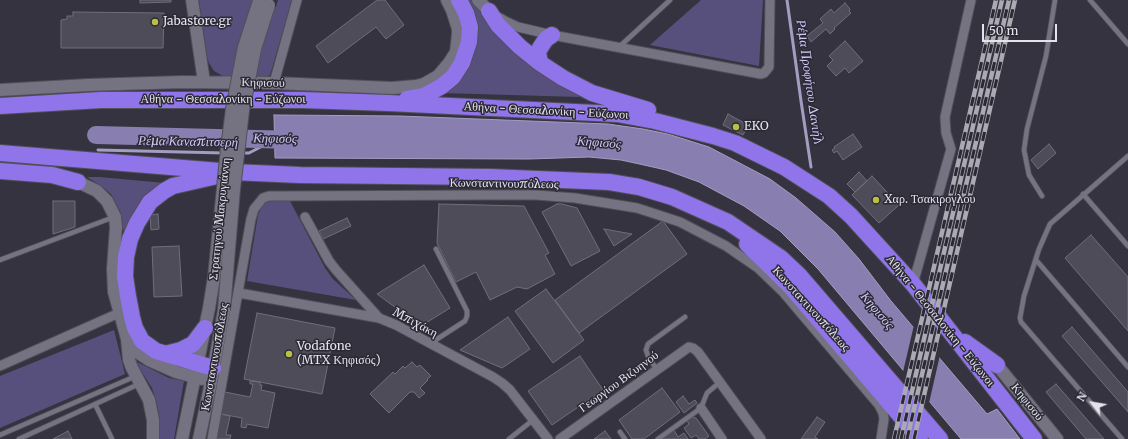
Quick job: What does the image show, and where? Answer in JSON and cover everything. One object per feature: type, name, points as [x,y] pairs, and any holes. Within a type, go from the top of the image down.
[{"type":"highway","points":[[388,103],[424,96],[442,86],[458,71],[467,52],[470,36],[470,27],[460,0]]},
{"type":"highway","points":[[483,5],[509,36],[540,63],[563,78],[592,93],[655,112],[694,131]]},
{"type":"highway","points":[[540,63],[538,52],[546,39],[552,35]]},
{"type":"highway","name":"Αθήνα - Θεσσαλονίκη - Εύζωνοι","points":[[0,106],[100,100],[302,100],[617,114],[655,121],[735,143],[784,167],[829,196],[851,216],[913,284],[1034,439]]},
{"type":"highway","points":[[0,153],[232,172],[300,175],[490,177],[609,182],[639,187],[672,197],[728,222],[781,258],[799,275],[940,439]]},
{"type":"highway","points":[[0,171],[52,175],[78,182]]},
{"type":"highway","points":[[212,375],[196,371],[165,354],[156,351],[142,341],[133,323],[125,276],[126,258],[133,231],[144,210],[155,198],[164,191],[180,184],[232,172]]},
{"type":"highway","points":[[728,222],[736,234],[756,251],[791,287],[920,439]]},
{"type":"highway","points":[[165,354],[181,350],[193,344],[205,328]]},
{"type":"highway","points":[[952,333],[997,364]]},
{"type":"street","points":[[192,0],[204,82]]},
{"type":"street","points":[[274,83],[297,0]]},
{"type":"street","name":"Κηφισού","points":[[0,90],[103,84],[204,82],[409,88],[424,84],[434,78],[444,70],[456,52],[458,29],[456,19],[447,0]]},
{"type":"street","points":[[483,5],[504,22],[518,27],[618,48],[761,74],[769,68],[770,0]]},
{"type":"street","points":[[913,284],[951,149],[946,133],[945,117],[971,0]]},
{"type":"street","name":"Στρατηγού Μακρυγιάννη","points":[[182,439],[214,277],[232,109],[244,47],[264,1]]},
{"type":"street","name":"Στρατηγού Μακρυγιάννη","points":[[199,439],[224,310],[234,189],[243,111],[264,1]]},
{"type":"street","points":[[0,179],[78,182],[90,187],[107,201],[115,217],[116,233],[113,282],[119,314],[127,339],[129,360],[147,396],[152,410],[153,439]]},
{"type":"street","name":"Κωνσταντινουπόλεως","points":[[212,439],[239,294],[252,214],[258,203],[263,198],[268,196],[536,195],[575,198],[637,208],[680,222],[701,232],[735,252],[771,280],[783,292],[879,406],[884,419],[881,439]]},
{"type":"street","points":[[305,217],[329,261],[379,318]]},
{"type":"street","name":"Μπιχάκη","points":[[239,294],[379,318],[493,377],[510,390],[548,439]]},
{"type":"street","points":[[0,366],[119,314]]},
{"type":"street","points":[[127,339],[134,350],[149,360],[176,372],[196,371]]},
{"type":"street","name":"Γεωργίου Βιζυηνού","points":[[560,439],[689,347],[694,348],[698,352],[720,382]]},
{"type":"street","name":"Κηφισού","points":[[997,364],[1057,439]]},
{"type":"street","points":[[720,382],[761,439]]},
{"type":"street","points":[[701,408],[722,439]]},
{"type":"lane","points":[[618,48],[670,0]]},
{"type":"lane","points":[[1042,196],[1029,175],[1024,150],[1027,129],[1046,56],[1054,0]]},
{"type":"lane","points":[[1090,0],[1128,44]]},
{"type":"lane","points":[[1122,439],[1021,322],[1020,312],[1042,242],[1050,224],[1128,156]]},
{"type":"lane","points":[[1083,194],[1128,246]]},
{"type":"lane","points":[[0,260],[115,217]]},
{"type":"lane","points":[[430,344],[465,321],[467,316],[467,311],[436,249]]},
{"type":"lane","points":[[1036,260],[1128,367]]},
{"type":"lane","points":[[657,370],[648,356],[646,350],[648,344],[685,317]]},
{"type":"lane","points":[[19,439],[95,404],[138,380]]},
{"type":"lane","points":[[0,435],[138,380]]},
{"type":"lane","points":[[658,439],[701,408],[707,393],[720,382]]},
{"type":"lane","points":[[95,404],[112,439]]},
{"type":"lane","points":[[509,439],[533,420]]},
{"type":"lane","points":[[620,432],[625,439]]},
{"type":"shaded area","points":[[199,0],[256,0],[276,7],[278,0],[292,0],[270,75],[262,79],[223,76],[214,71],[207,57]]},
{"type":"shaded area","points":[[466,0],[471,0],[580,94],[579,97],[442,93]]},
{"type":"shaded area","points":[[701,0],[763,0],[759,66],[650,45]]},
{"type":"shaded area","points":[[87,177],[165,183],[124,233],[120,211],[111,194]]},
{"type":"shaded area","points":[[273,199],[289,199],[325,268],[333,279],[356,300],[247,281],[258,215],[261,207],[266,202]]},
{"type":"shaded area","points":[[114,330],[125,374],[0,428],[0,376]]},
{"type":"shaded area","points":[[137,362],[169,378],[184,381],[174,439],[160,439],[159,414],[156,400],[152,388]]},
{"type":"water","points":[[274,115],[400,116],[608,124],[668,134],[709,147],[770,179],[796,198],[835,232],[859,259],[891,301],[987,414],[997,409],[1020,439],[961,439],[818,269],[780,231],[744,206],[699,182],[666,170],[644,165],[621,160],[589,157],[529,159],[275,158]]},
{"type":"pier","points":[[914,325],[940,355],[929,403],[903,372]]},
{"type":"building","points":[[140,0],[171,0],[171,2],[140,3]]},
{"type":"building","points":[[377,0],[385,0],[404,25],[386,39],[376,27],[328,63],[316,46]]},
{"type":"building","points":[[845,3],[850,9],[849,11],[851,13],[834,28],[835,29],[830,34],[826,29],[811,42],[807,36],[823,23],[820,19],[831,9],[834,13]]},
{"type":"building","points":[[73,12],[164,13],[163,48],[61,48],[61,20],[67,19],[67,16],[73,16]]},
{"type":"building","points":[[845,41],[863,61],[849,73],[845,68],[836,76],[827,66],[833,60],[829,56]]},
{"type":"building","points":[[728,114],[748,125],[743,135],[723,125]]},
{"type":"building","points":[[853,134],[862,147],[843,160],[837,151],[834,153],[832,150]]},
{"type":"building","points":[[1049,144],[1056,153],[1038,169],[1031,160]]},
{"type":"building","points":[[859,172],[867,181],[855,192],[847,184]]},
{"type":"building","name":"Χαρ. Τσακιρογλου","points":[[872,176],[899,205],[879,223],[852,195]]},
{"type":"building","points":[[53,201],[75,201],[75,227],[53,234]]},
{"type":"building","points":[[439,204],[524,206],[549,253],[545,255],[555,274],[527,289],[517,287],[490,300],[476,272],[456,282],[437,243]]},
{"type":"building","points":[[557,204],[577,208],[600,251],[571,266],[542,212]]},
{"type":"building","points":[[158,214],[159,229],[151,230],[150,215]]},
{"type":"building","points":[[347,218],[351,226],[323,239],[319,231]]},
{"type":"building","points":[[663,221],[687,254],[579,333],[555,300]]},
{"type":"building","points":[[604,229],[632,234],[614,246]]},
{"type":"building","points":[[1091,235],[1128,277],[1128,331],[1065,258]]},
{"type":"building","points":[[179,246],[182,296],[154,297],[152,247]]},
{"type":"building","points":[[424,265],[450,308],[421,326],[377,294]]},
{"type":"building","points":[[546,289],[584,340],[553,363],[515,311]]},
{"type":"building","name":"Vodafone (MTX Κηφισός)","points":[[257,313],[335,328],[322,394],[244,379]]},
{"type":"building","points":[[508,317],[530,349],[502,368],[460,350]]},
{"type":"building","points":[[1072,327],[1128,392],[1128,412],[1062,336]]},
{"type":"building","points":[[580,356],[603,390],[552,425],[528,391]]},
{"type":"building","points":[[412,362],[417,367],[420,365],[431,376],[420,388],[425,393],[419,398],[414,392],[410,392],[389,413],[370,394],[393,372],[395,374],[403,366],[405,368]]},
{"type":"building","points":[[250,381],[260,382],[260,385],[262,385],[261,390],[275,393],[268,428],[247,424],[246,428],[241,427],[242,418],[221,414],[225,392],[250,397],[253,384],[250,384]]},
{"type":"building","points":[[1056,384],[1104,439],[1086,439],[1046,392]]},
{"type":"building","points":[[662,388],[680,412],[644,439],[632,439],[619,420]]},
{"type":"building","points":[[683,396],[689,404],[695,400],[697,403],[684,413],[676,402]]},
{"type":"building","points":[[221,414],[230,416],[226,435],[231,435],[230,439],[216,439]]},
{"type":"building","points":[[692,417],[696,418],[709,436],[705,439],[699,439],[696,435],[691,438],[684,428],[689,424],[687,421]]},
{"type":"building","points":[[817,417],[825,422],[815,437],[818,439],[801,439]]},
{"type":"building","points":[[674,430],[678,437],[684,433],[688,439],[662,439]]},
{"type":"building","points":[[68,431],[72,439],[53,439]]},
{"type":"building","points":[[605,431],[611,439],[594,439]]},
{"type":"waterway","name":"Ρέμα Προφήτου Δανιήλ","points":[[787,0],[811,167]]},
{"type":"waterway","name":"Κηφισός","points":[[96,135],[297,140]]},
{"type":"waterway","name":"Ρέμα Καναπιτσερή","points":[[242,153],[249,153],[274,140]]},
{"type":"waterway","name":"Ρέμα Καναπιτσερή","points":[[98,150],[224,153]]},
{"type":"railway","points":[[894,439],[996,0]]},
{"type":"railway","points":[[901,439],[1002,0]]},
{"type":"railway","points":[[907,439],[1009,0]]},
{"type":"railway","points":[[914,439],[1015,0]]},
{"type":"place","name":"Jabastore.gr","points":[[155,22]]},
{"type":"place","name":"EKO","points":[[736,127]]},
{"type":"place","name":"Χαρ. Τσακιρογλου","points":[[876,200]]},
{"type":"place","name":"Vodafone (MTX Κηφισός)","points":[[289,354]]}]
